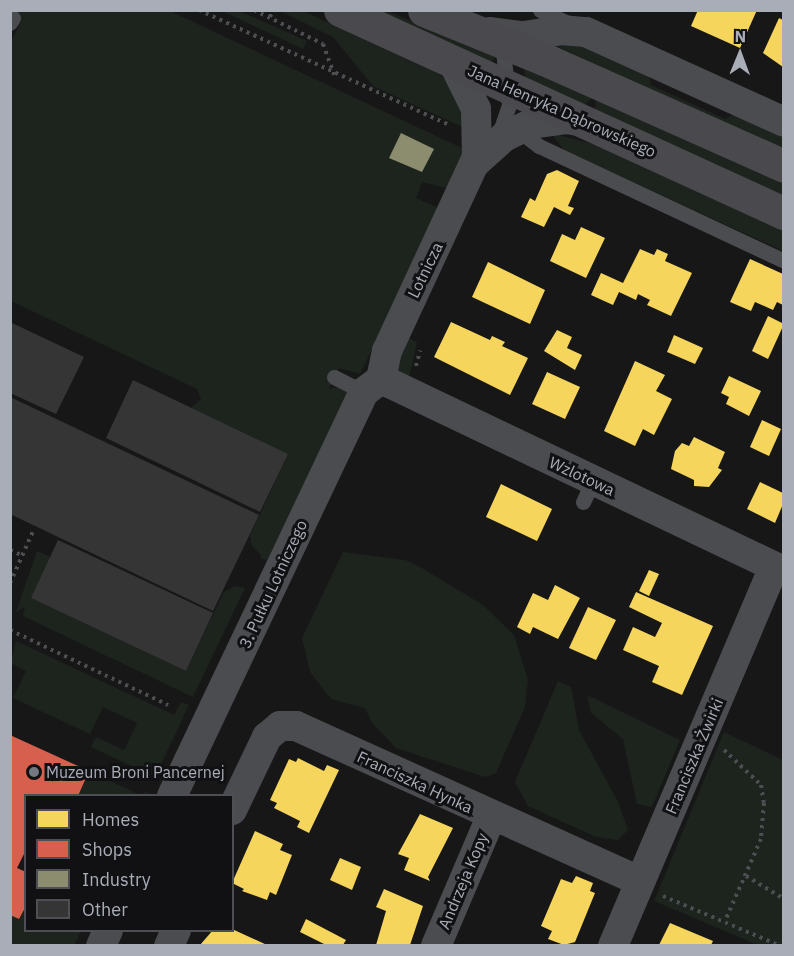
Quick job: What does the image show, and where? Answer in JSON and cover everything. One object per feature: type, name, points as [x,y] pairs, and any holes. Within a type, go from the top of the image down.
[{"type":"main road","name":"Jana Henryka Dąbrowskiego","points":[[340,10],[783,213]]},
{"type":"main road","points":[[424,10],[783,166]]},
{"type":"street","points":[[488,36],[524,36],[561,30],[586,32],[783,122]]},
{"type":"street","name":"Lotnicza","points":[[373,386],[391,342],[495,146],[479,138],[476,109],[453,62]]},
{"type":"street","points":[[495,146],[545,121],[588,123]]},
{"type":"street","name":"Wzlotowa","points":[[373,386],[588,492],[779,569]]},
{"type":"street","name":"3. Pułku Lotniczego","points":[[172,794],[373,386]]},
{"type":"street","name":"Franciszka Żwirki","points":[[613,945],[649,887],[779,569]]},
{"type":"street","name":"Franciszka Hynka","points":[[234,806],[267,736],[280,726],[296,726],[491,817],[649,887]]},
{"type":"street","name":"Andrzeja Kopy","points":[[436,945],[491,817]]},
{"type":"lane","points":[[540,10],[586,32]]},
{"type":"lane","points":[[488,36],[509,88],[506,123],[495,146],[539,146],[783,261]]},
{"type":"lane","points":[[334,377],[373,386]]},
{"type":"path","points":[[199,10],[334,75],[453,127]]},
{"type":"path","points":[[254,10],[323,44],[334,75]]},
{"type":"path","points":[[270,17],[273,10]]},
{"type":"path","points":[[10,583],[34,529]]},
{"type":"path","points":[[10,550],[21,555]]},
{"type":"path","points":[[10,630],[168,705]]},
{"type":"path","points":[[719,745],[757,780],[763,793],[761,838],[725,921]]},
{"type":"path","points":[[746,876],[783,899]]},
{"type":"path","points":[[649,887],[781,945]]},
{"type":"shaded area","points":[[11,11],[170,11],[466,150],[450,189],[422,182],[416,198],[440,209],[360,374],[339,368],[334,377],[329,389],[338,387],[351,393],[267,560],[260,558],[261,555],[252,546],[250,536],[288,454],[191,408],[201,399],[197,389],[11,301],[10,44],[21,22],[11,17]]},
{"type":"shaded area","points":[[222,11],[239,11],[307,41],[303,49]]},
{"type":"shaded area","points":[[280,11],[303,11],[437,73],[445,79],[469,130],[373,86],[333,37]]},
{"type":"shaded area","points":[[372,11],[388,11],[495,57],[492,62]]},
{"type":"shaded area","points":[[561,40],[647,67],[651,85],[725,119],[740,111],[783,130],[783,152],[546,41]]},
{"type":"shaded area","points":[[524,67],[592,97],[585,105],[525,79]]},
{"type":"shaded area","points":[[596,97],[783,181],[783,198],[595,109]]},
{"type":"shaded area","points":[[551,133],[608,148],[783,229],[783,251],[564,150]]},
{"type":"shaded area","points":[[407,337],[417,342],[408,383],[398,373],[397,361]]},
{"type":"shaded area","points":[[37,551],[51,557],[31,598],[186,671],[224,592],[235,586],[245,588],[193,697],[23,616],[25,607],[16,612]]},
{"type":"shaded area","points":[[343,552],[405,560],[422,568],[483,605],[514,635],[528,680],[525,707],[496,773],[485,777],[396,748],[372,723],[365,708],[331,699],[310,672],[302,638]]},
{"type":"shaded area","points":[[16,641],[174,715],[181,702],[189,705],[155,777],[91,747],[96,737],[124,750],[137,723],[103,707],[90,734],[13,698],[26,671],[11,663]]},
{"type":"shaded area","points":[[558,681],[571,687],[579,730],[618,802],[628,830],[618,840],[596,837],[528,806],[515,782]]},
{"type":"shaded area","points":[[587,695],[680,740],[652,807],[637,804],[623,739],[591,713]]},
{"type":"shaded area","points":[[724,732],[783,760],[783,945],[758,945],[654,901]]},
{"type":"shaded area","points":[[89,771],[138,794],[79,794]]},
{"type":"shaded area","points":[[24,908],[24,932],[80,932],[74,945],[11,946],[11,915],[19,919]]},
{"type":"building: Homes","points":[[698,10],[757,10],[740,48],[691,26]]},
{"type":"building: Homes","points":[[779,18],[783,20],[783,67],[763,53]]},
{"type":"building: Homes","points":[[557,170],[579,181],[568,206],[574,208],[570,215],[554,207],[544,227],[521,217],[530,198],[535,201],[547,174]]},
{"type":"building: Homes","points":[[581,227],[605,238],[586,278],[550,261],[562,234],[575,240]]},
{"type":"building: Homes","points":[[640,249],[654,255],[657,249],[668,254],[665,261],[692,273],[671,316],[647,305],[650,300],[638,294],[636,300],[619,292],[613,305],[591,295],[601,273],[623,283]]},
{"type":"building: Homes","points":[[750,259],[783,274],[783,305],[777,302],[773,310],[755,302],[751,311],[730,302]]},
{"type":"building: Homes","points":[[488,262],[545,290],[530,324],[472,297]]},
{"type":"building: Homes","points":[[768,316],[784,324],[768,359],[752,351]]},
{"type":"building: Homes","points":[[451,322],[490,340],[492,336],[505,342],[502,346],[528,358],[510,395],[434,357]]},
{"type":"building: Homes","points":[[557,330],[572,337],[567,348],[582,355],[575,370],[544,351]]},
{"type":"building: Homes","points":[[674,335],[703,348],[695,364],[667,352]]},
{"type":"building: Homes","points":[[635,361],[665,375],[656,391],[672,399],[654,435],[643,429],[635,446],[604,431]]},
{"type":"building: Homes","points":[[547,372],[580,387],[565,419],[532,404]]},
{"type":"building: Homes","points":[[729,376],[761,391],[749,416],[726,404],[729,397],[721,393]]},
{"type":"building: Homes","points":[[762,420],[781,429],[769,456],[750,447]]},
{"type":"building: Homes","points":[[694,437],[725,452],[718,468],[722,470],[709,487],[694,486],[694,480],[671,469],[675,451],[682,443],[689,446]]},
{"type":"building: Homes","points":[[760,482],[783,493],[783,504],[775,523],[747,509]]},
{"type":"building: Homes","points":[[501,484],[552,509],[537,541],[486,517]]},
{"type":"building: Homes","points":[[649,570],[659,574],[649,596],[639,591]]},
{"type":"building: Homes","points":[[555,585],[580,598],[558,639],[533,627],[530,634],[517,627],[533,593],[548,600]]},
{"type":"building: Homes","points":[[636,592],[713,626],[682,695],[652,682],[659,666],[623,650],[633,627],[655,637],[662,623],[629,607]]},
{"type":"building: Homes","points":[[588,607],[616,620],[596,660],[569,648]]},
{"type":"building: Homes","points":[[298,758],[324,771],[327,765],[339,770],[309,833],[297,827],[300,821],[274,808],[277,803],[270,800],[289,759],[296,762]]},
{"type":"building: Homes","points":[[420,814],[453,828],[428,877],[430,881],[404,870],[409,858],[398,854]]},
{"type":"building: Homes","points":[[255,831],[283,844],[280,850],[292,855],[276,895],[270,892],[267,900],[242,891],[244,889],[234,884],[234,878]]},
{"type":"building: Homes","points":[[340,858],[361,867],[352,890],[330,880]]},
{"type":"building: Homes","points":[[576,876],[593,883],[590,891],[595,893],[575,942],[564,945],[548,939],[552,931],[541,926],[561,879],[572,883]]},
{"type":"building: Homes","points":[[384,889],[423,906],[410,945],[376,945],[386,911],[376,907]]},
{"type":"building: Homes","points":[[306,919],[346,940],[343,945],[326,945],[300,932]]},
{"type":"building: Homes","points":[[670,923],[713,941],[711,945],[659,945]]},
{"type":"building: Homes","points":[[234,930],[267,945],[200,945],[211,932],[234,932]]},
{"type":"building: Shops","points":[[10,735],[89,771],[79,794],[24,794],[24,854],[17,868],[24,871],[24,910],[19,919],[10,915]]},
{"type":"building: Industry","points":[[401,133],[434,149],[422,172],[389,158]]},
{"type":"building: Other","points":[[10,322],[84,357],[56,414],[10,393]]},
{"type":"building: Other","points":[[133,380],[288,454],[260,512],[106,438]]},
{"type":"building: Other","points":[[10,397],[259,515],[213,611],[10,514]]},
{"type":"building: Other","points":[[58,540],[213,613],[186,671],[31,598]]},
{"type":"place","name":"Muzeum Broni Pancernej","points":[[34,772]]}]
